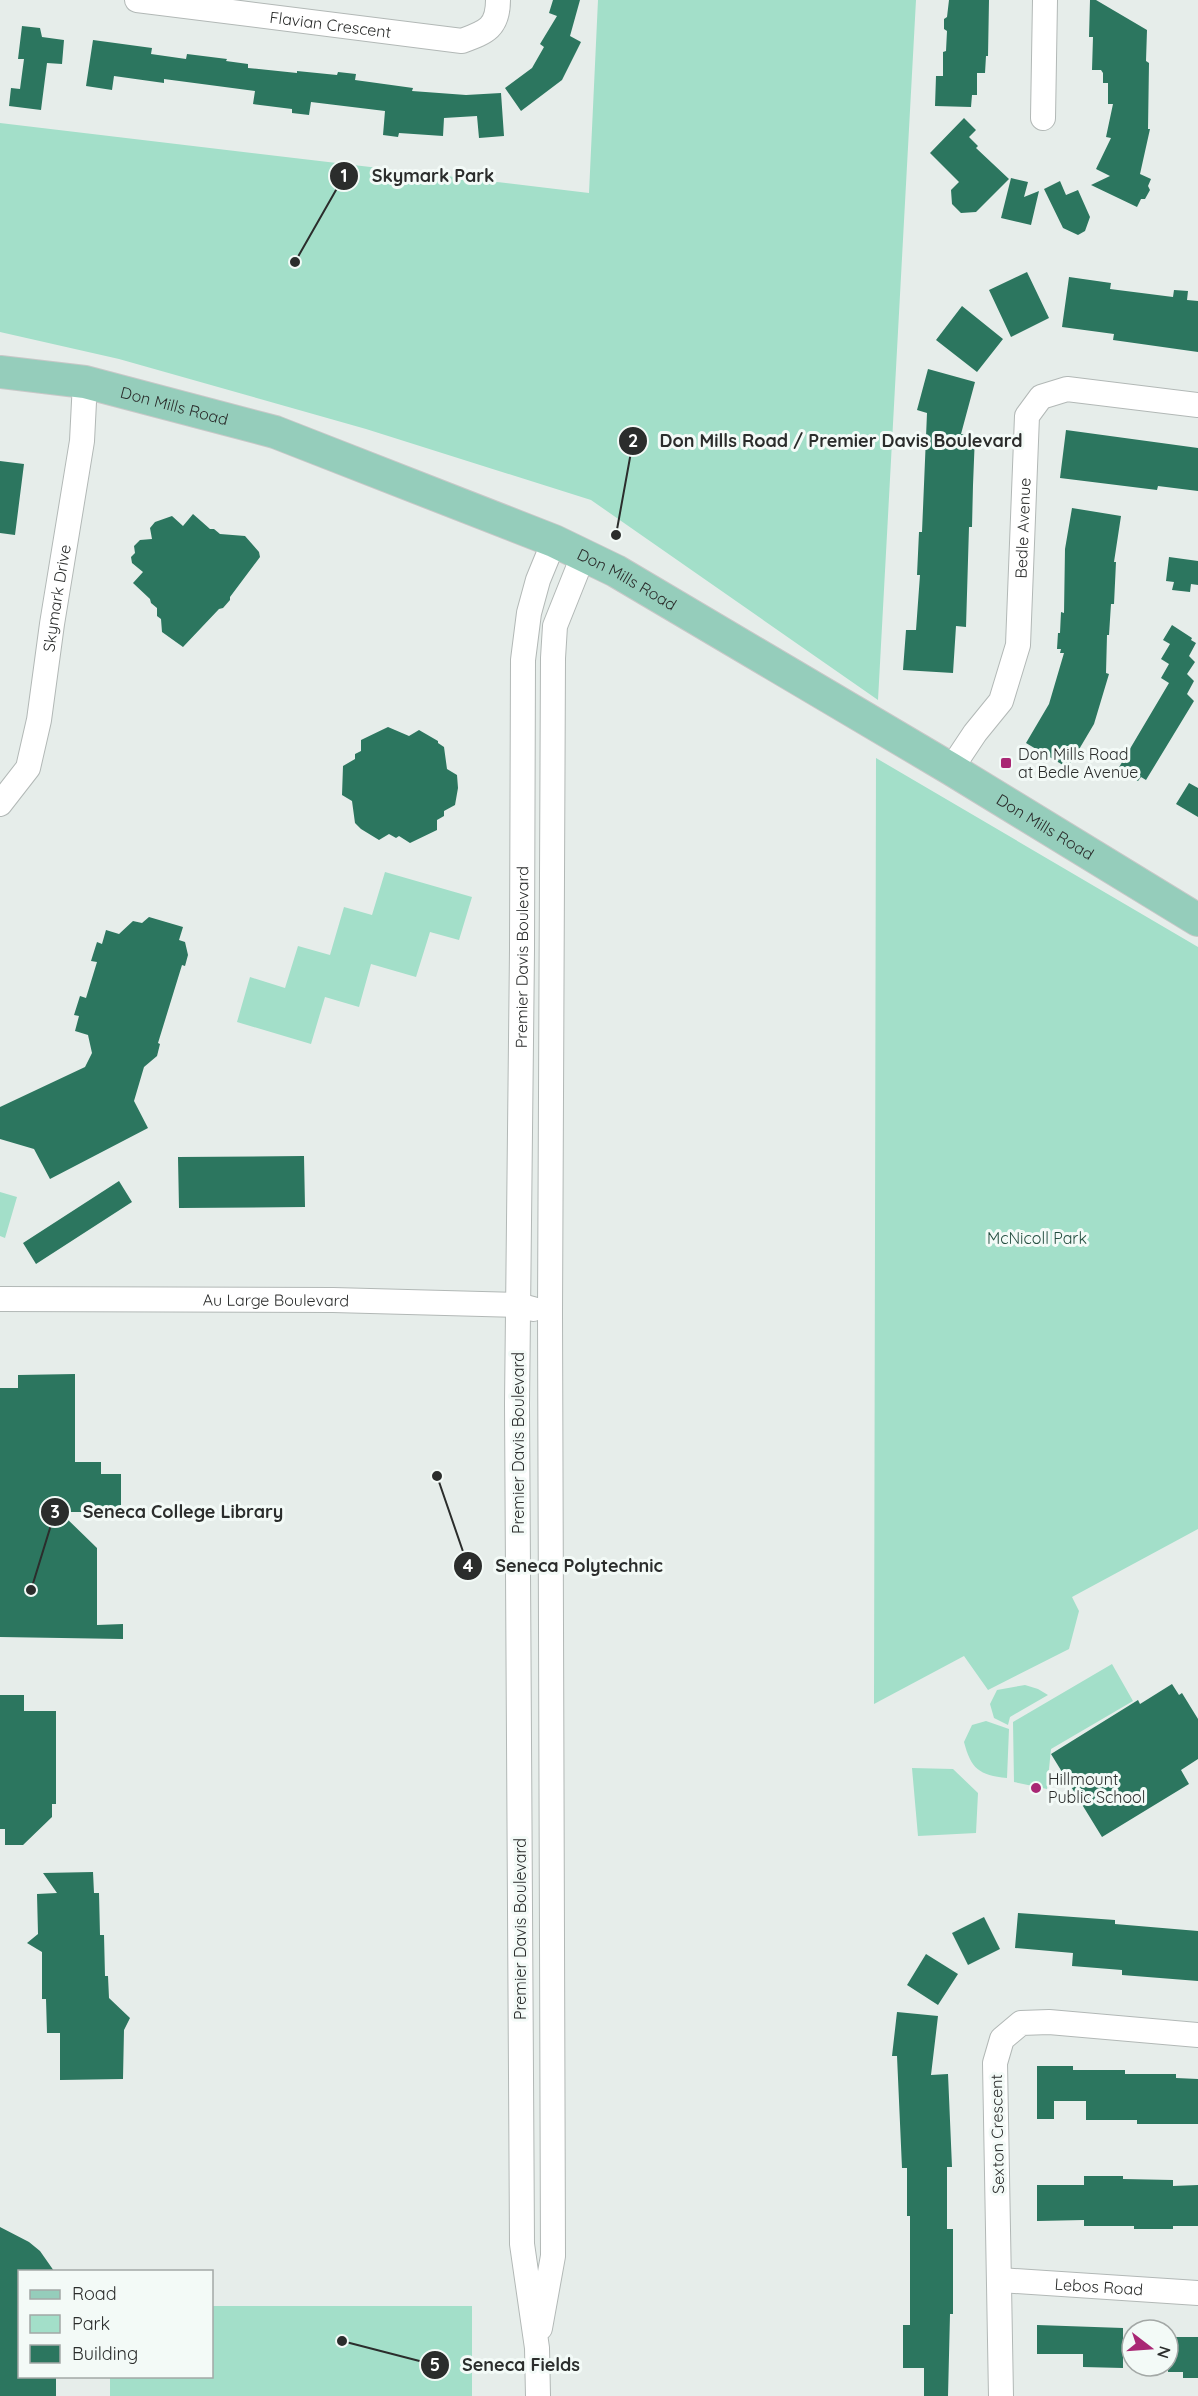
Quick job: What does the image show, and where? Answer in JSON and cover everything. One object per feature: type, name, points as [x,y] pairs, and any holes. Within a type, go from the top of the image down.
[{"type":"main road","name":"Don Mills Road","points":[[0,372],[85,382],[275,432],[554,541],[616,571],[951,769],[1198,920]]},
{"type":"street","name":"Flavian Crescent","points":[[137,0],[462,40],[487,31],[498,15],[498,0]]},
{"type":"street","points":[[1043,118],[1045,0]]},
{"type":"street","name":"Skymark Drive","points":[[0,804],[28,768],[39,720],[82,441],[85,382]]},
{"type":"street","name":"Bedle Avenue","points":[[951,769],[975,733],[1001,701],[1018,645],[1027,416],[1041,397],[1067,389],[1198,405]]},
{"type":"street","name":"Premier Davis Boulevard","points":[[538,2396],[537,2348],[522,2244],[518,1305],[523,660],[529,613],[538,580],[554,541]]},
{"type":"street","name":"Premier Davis Boulevard","points":[[537,2348],[553,2256],[550,1312],[553,658],[555,626],[583,556]]},
{"type":"street","name":"Au Large Boulevard","points":[[0,1299],[333,1300],[518,1305],[550,1312]]},
{"type":"street","name":"Sexton Crescent","points":[[1001,2396],[995,2062],[1002,2039],[1021,2023],[1049,2022],[1198,2035]]},
{"type":"street","name":"Lebos Road","points":[[1000,2280],[1198,2293]]},
{"type":"green space","points":[[598,0],[916,0],[878,700],[591,500],[366,429],[119,359],[0,332],[0,123],[589,193]]},
{"type":"green space","name":"McNicoll Park","points":[[876,758],[1198,947],[1198,1529],[1072,1597],[1079,1611],[1069,1649],[988,1690],[964,1656],[874,1704]]},
{"type":"green space","points":[[385,872],[472,897],[459,940],[430,932],[416,977],[371,964],[359,1007],[325,997],[311,1044],[237,1022],[250,977],[285,988],[298,946],[330,955],[344,907],[372,915]]},
{"type":"green space","points":[[0,1192],[17,1197],[5,1238],[0,1236]]},
{"type":"green space","points":[[1112,1664],[1133,1701],[1051,1749],[1047,1789],[1014,1782],[1013,1722]]},
{"type":"green space","points":[[1025,1685],[1048,1695],[1010,1717],[1008,1725],[994,1718],[990,1704],[997,1690]]},
{"type":"green space","points":[[986,1721],[1009,1729],[1007,1778],[989,1775],[978,1769],[967,1751],[964,1742],[972,1725]]},
{"type":"green space","points":[[912,1768],[953,1769],[978,1793],[976,1833],[918,1836]]},
{"type":"green space","points":[[213,2306],[472,2306],[472,2396],[110,2396],[110,2378],[213,2378]]},
{"type":"building","points":[[553,0],[580,0],[570,36],[581,42],[562,80],[521,111],[505,88],[532,68],[544,47],[540,44],[557,16],[549,13]]},
{"type":"building","points":[[949,0],[989,0],[988,56],[986,56],[985,73],[977,73],[977,95],[972,95],[971,107],[935,106],[936,76],[943,76],[943,52],[946,51],[947,31],[944,29],[944,19],[947,17]]},
{"type":"building","points":[[1090,0],[1096,0],[1147,30],[1148,129],[1150,129],[1140,174],[1151,179],[1148,186],[1150,190],[1137,207],[1091,185],[1110,176],[1096,169],[1111,138],[1106,137],[1113,104],[1108,104],[1108,83],[1103,83],[1103,73],[1101,70],[1092,70],[1093,37],[1089,37]]},
{"type":"building","points":[[22,26],[40,28],[42,37],[64,40],[62,64],[47,63],[41,110],[9,106],[11,88],[20,89],[24,59],[18,59]]},
{"type":"building","points":[[93,40],[152,48],[151,54],[186,59],[187,54],[227,59],[226,61],[248,64],[248,68],[297,73],[297,71],[337,75],[338,72],[356,74],[355,80],[413,88],[412,91],[466,95],[501,93],[504,136],[479,138],[477,116],[444,118],[443,136],[399,133],[398,137],[383,135],[385,111],[311,102],[309,115],[292,113],[292,109],[253,104],[255,91],[164,79],[164,83],[114,76],[112,90],[86,86]]},
{"type":"building","points":[[964,118],[976,130],[969,137],[978,146],[976,148],[1009,179],[976,212],[961,213],[952,204],[951,190],[959,182],[930,153]]},
{"type":"building","points":[[1011,178],[1028,182],[1024,197],[1039,191],[1031,225],[1001,218]]},
{"type":"building","points":[[1060,181],[1066,195],[1078,190],[1090,217],[1085,231],[1078,235],[1063,228],[1044,189]]},
{"type":"building","points":[[1027,272],[1049,318],[1011,337],[989,290]]},
{"type":"building","points":[[1069,277],[1111,283],[1110,289],[1173,297],[1174,290],[1188,291],[1187,300],[1198,301],[1198,352],[1113,340],[1114,334],[1062,327]]},
{"type":"building","points":[[962,306],[1003,339],[977,372],[936,340]]},
{"type":"building","points":[[928,369],[975,382],[961,434],[975,435],[972,527],[969,527],[966,627],[956,626],[953,673],[903,670],[906,630],[916,630],[920,575],[917,575],[919,532],[922,532],[927,413],[917,410]]},
{"type":"building","points":[[1066,430],[1198,448],[1198,491],[1158,486],[1157,490],[1060,478]]},
{"type":"building","points":[[0,461],[24,464],[15,535],[0,533]]},
{"type":"building","points":[[1072,508],[1121,516],[1114,562],[1116,562],[1114,604],[1111,604],[1109,635],[1107,635],[1106,673],[1109,674],[1094,724],[1068,768],[1026,743],[1049,704],[1064,653],[1060,653],[1061,649],[1057,649],[1061,612],[1064,613],[1065,549]]},
{"type":"building","points":[[193,514],[210,529],[220,534],[245,536],[259,552],[260,557],[230,600],[183,647],[162,632],[157,608],[133,583],[143,572],[132,563],[131,557],[135,553],[134,546],[140,540],[152,539],[150,528],[155,522],[172,516],[183,526]]},
{"type":"building","points":[[1169,557],[1198,561],[1198,585],[1191,584],[1190,592],[1172,590],[1174,582],[1166,581]]},
{"type":"building","points":[[1172,625],[1196,643],[1189,656],[1195,662],[1187,674],[1194,681],[1187,694],[1194,701],[1146,780],[1141,777],[1138,781],[1118,769],[1169,683],[1161,678],[1169,664],[1161,659],[1170,644],[1163,640]]},
{"type":"building","points":[[388,727],[409,736],[419,730],[438,741],[444,747],[447,769],[457,775],[458,788],[455,805],[444,811],[444,816],[437,820],[437,830],[410,843],[399,836],[396,838],[389,834],[379,840],[361,829],[355,823],[352,801],[342,795],[343,766],[355,759],[355,754],[361,751],[361,740]]},
{"type":"building","points":[[1189,783],[1198,788],[1198,817],[1176,804]]},
{"type":"building","points":[[149,917],[183,927],[179,940],[185,942],[188,955],[185,966],[182,965],[158,1043],[160,1044],[157,1056],[144,1067],[134,1101],[148,1128],[50,1179],[34,1149],[0,1139],[0,1107],[85,1067],[92,1053],[88,1035],[75,1031],[79,1016],[74,1015],[80,996],[86,998],[97,962],[91,961],[97,942],[102,944],[106,930],[119,934],[133,921],[142,923]]},
{"type":"building","points":[[304,1156],[305,1207],[179,1208],[178,1157]]},
{"type":"building","points":[[119,1181],[132,1202],[36,1264],[23,1243]]},
{"type":"building","points":[[75,1374],[75,1462],[101,1462],[101,1474],[121,1474],[121,1512],[60,1512],[97,1548],[97,1625],[123,1624],[123,1639],[0,1637],[0,1388],[18,1388],[18,1375]]},
{"type":"building","points":[[1172,1684],[1179,1695],[1182,1693],[1198,1719],[1198,1759],[1181,1770],[1189,1784],[1102,1837],[1051,1754],[1138,1700],[1140,1704]]},
{"type":"building","points":[[0,1695],[24,1695],[24,1711],[56,1711],[56,1804],[52,1804],[52,1817],[23,1845],[5,1845],[5,1829],[0,1829]]},
{"type":"building","points":[[93,1872],[94,1893],[99,1893],[100,1935],[104,1935],[105,1976],[108,1976],[109,1998],[130,2018],[124,2030],[123,2079],[60,2080],[60,2033],[47,2033],[46,1999],[42,1999],[42,1952],[27,1943],[38,1934],[37,1894],[57,1893],[43,1873]]},
{"type":"building","points":[[1018,1913],[1115,1920],[1115,1924],[1198,1931],[1198,1981],[1122,1975],[1122,1970],[1072,1966],[1073,1953],[1015,1948]]},
{"type":"building","points":[[984,1917],[1000,1949],[968,1965],[952,1933]]},
{"type":"building","points":[[926,1954],[958,1974],[938,2005],[907,1985]]},
{"type":"building","points":[[897,2012],[938,2016],[931,2075],[948,2074],[952,2167],[947,2167],[947,2229],[953,2229],[953,2314],[950,2314],[948,2396],[924,2396],[924,2368],[903,2368],[903,2325],[910,2325],[910,2216],[907,2216],[907,2168],[902,2168],[897,2056],[892,2056]]},
{"type":"building","points":[[1037,2066],[1073,2066],[1073,2070],[1125,2070],[1125,2074],[1176,2074],[1176,2078],[1198,2079],[1198,2124],[1137,2124],[1137,2120],[1086,2120],[1086,2101],[1054,2101],[1054,2119],[1037,2119]]},
{"type":"building","points":[[1084,2176],[1123,2176],[1123,2179],[1173,2180],[1173,2186],[1198,2185],[1198,2226],[1173,2226],[1173,2229],[1134,2229],[1134,2226],[1084,2226],[1084,2220],[1037,2221],[1037,2185],[1084,2185]]},
{"type":"building","points":[[0,2227],[29,2242],[40,2251],[53,2270],[18,2270],[18,2378],[56,2378],[56,2396],[0,2396]]},
{"type":"building","points":[[1037,2325],[1120,2328],[1120,2368],[1083,2367],[1083,2354],[1037,2354]]},
{"type":"building","points":[[1180,2337],[1198,2337],[1198,2378],[1183,2378],[1183,2372],[1180,2372]]},
{"type":"place","name":"Skymark Park","points":[[295,262]]},
{"type":"place","name":"Don Mills Road / Premier Davis Boulevard","points":[[616,535]]},
{"type":"place","name":"Don Mills Road at Bedle Avenue","points":[[1006,763]]},
{"type":"place","name":"Seneca Polytechnic","points":[[437,1476]]},
{"type":"place","name":"Seneca College Library","points":[[31,1590]]},
{"type":"place","name":"Hillmount Public School","points":[[1036,1788]]},
{"type":"place","name":"Seneca Fields","points":[[342,2341]]}]
